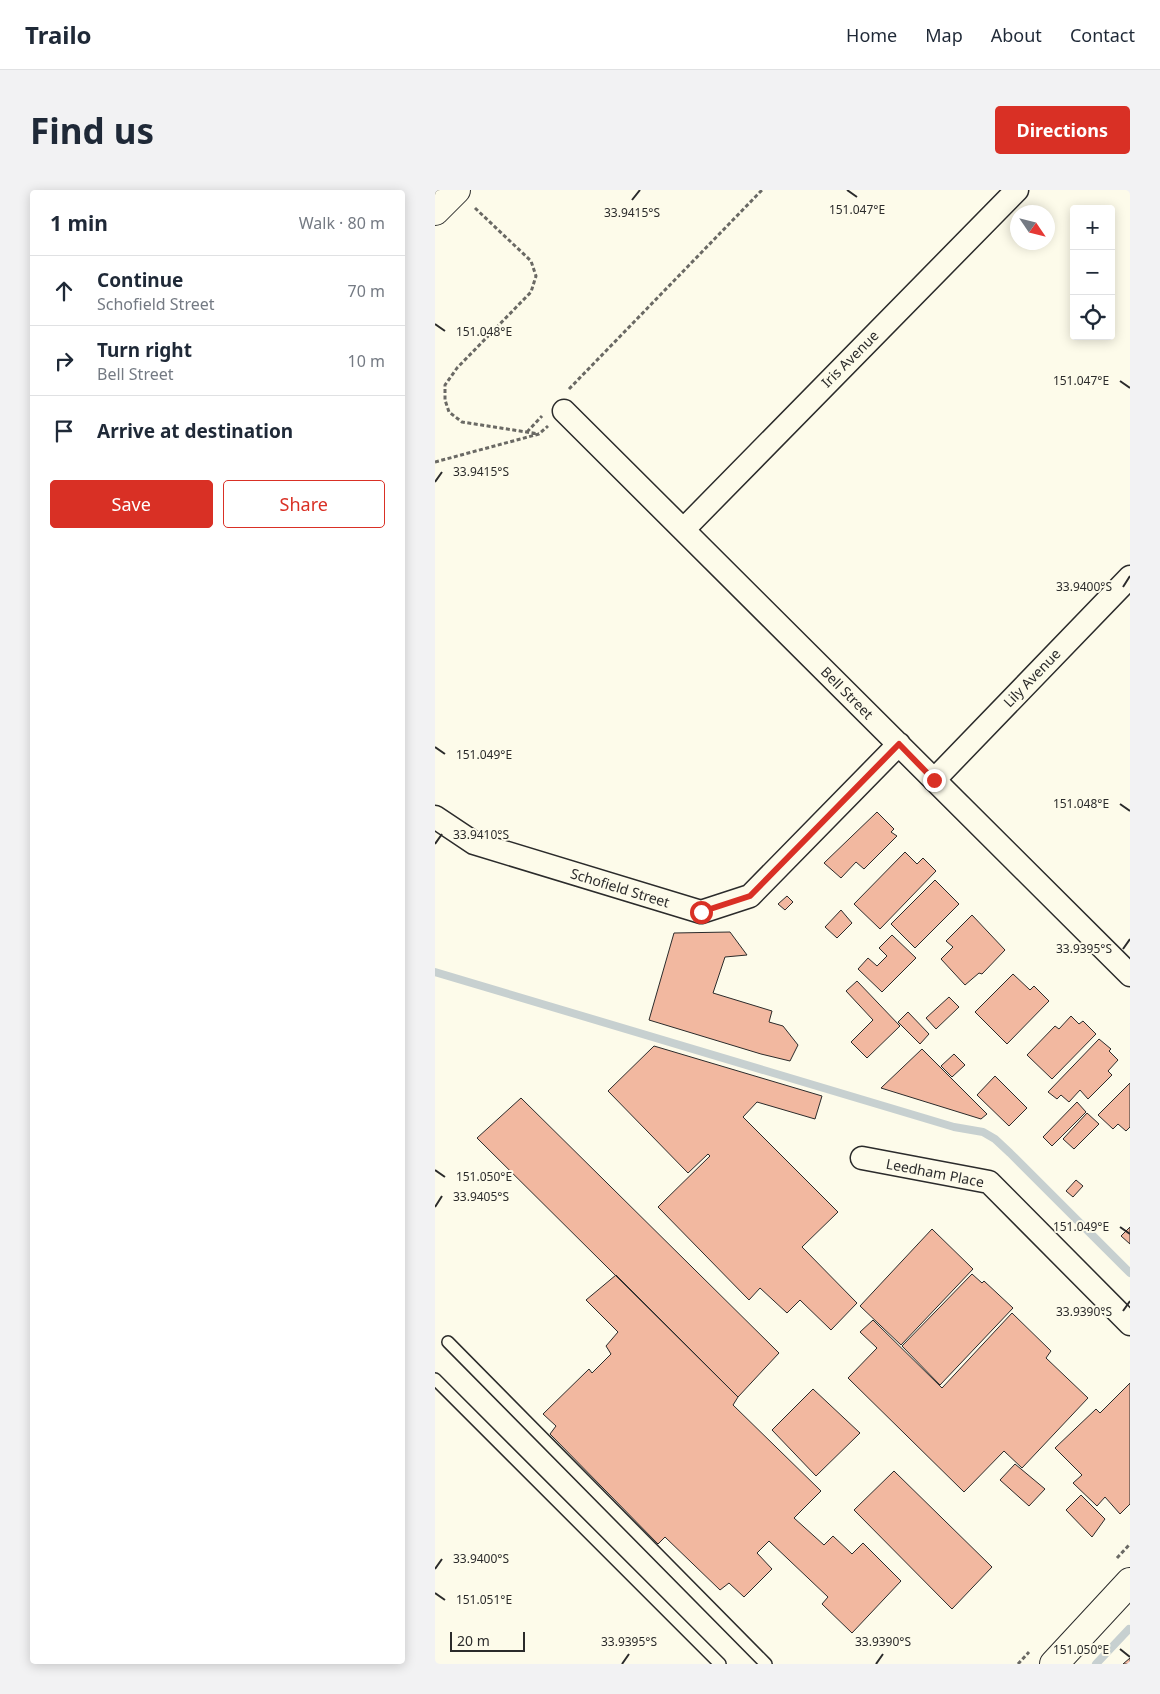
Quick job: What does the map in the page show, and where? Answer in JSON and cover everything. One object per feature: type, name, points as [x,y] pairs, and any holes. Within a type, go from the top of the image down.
[{"type":"main road","points":[[435,212],[463,196]]},
{"type":"main road","points":[[1054,1664],[1130,1582]]},
{"type":"street","name":"Iris Avenue","points":[[684,529],[1017,190]]},
{"type":"street","name":"Bell Street","points":[[560,404],[1130,975]]},
{"type":"street","name":"Lily Avenue","points":[[934,780],[1130,577]]},
{"type":"street","name":"Schofield Street","points":[[435,817],[474,843],[701,912],[750,896],[899,744]]},
{"type":"street","name":"Leedham Place","points":[[862,1158],[989,1182],[1130,1324]]},
{"type":"lane","points":[[447,1342],[765,1664]]},
{"type":"lane","points":[[435,1379],[720,1664]]},
{"type":"path","points":[[527,432],[560,404],[762,190]]},
{"type":"path","points":[[435,462],[539,434],[462,422],[449,412],[445,400],[445,385],[457,368],[531,292],[536,276],[531,261],[463,196]]},
{"type":"building","points":[[877,812],[894,829],[891,832],[897,836],[864,869],[856,862],[841,878],[824,863]]},
{"type":"building","points":[[905,852],[917,864],[923,858],[936,871],[880,929],[854,904]]},
{"type":"building","points":[[935,880],[959,904],[915,948],[891,924]]},
{"type":"building","points":[[787,896],[793,902],[785,910],[778,904]]},
{"type":"building","points":[[841,910],[852,923],[837,938],[825,927]]},
{"type":"building","points":[[972,915],[1005,950],[982,974],[979,973],[965,985],[941,959],[953,947],[946,941]]},
{"type":"building","points":[[730,932],[747,955],[725,957],[713,993],[772,1011],[769,1022],[783,1026],[798,1045],[790,1061],[649,1020],[674,933]]},
{"type":"building","points":[[892,935],[916,958],[882,992],[858,969],[868,958],[877,966],[887,956],[879,948]]},
{"type":"building","points":[[1013,974],[1030,990],[1034,986],[1049,1001],[1007,1044],[975,1012]]},
{"type":"building","points":[[857,981],[900,1026],[867,1058],[851,1042],[873,1020],[846,991]]},
{"type":"building","points":[[949,997],[959,1007],[936,1029],[926,1018]]},
{"type":"building","points":[[908,1012],[929,1034],[920,1044],[898,1022]]},
{"type":"building","points":[[1071,1016],[1079,1024],[1083,1021],[1096,1034],[1052,1079],[1027,1055],[1055,1026],[1059,1029]]},
{"type":"building","points":[[1099,1039],[1111,1049],[1109,1051],[1118,1060],[1108,1071],[1112,1075],[1088,1099],[1080,1090],[1069,1102],[1061,1095],[1057,1099],[1048,1092]]},
{"type":"building","points":[[654,1046],[822,1096],[815,1119],[757,1102],[743,1117],[838,1212],[802,1247],[857,1303],[831,1330],[800,1300],[787,1313],[760,1288],[749,1300],[658,1207],[710,1156],[708,1154],[688,1173],[608,1091]]},
{"type":"building","points":[[922,1049],[987,1114],[981,1119],[881,1088]]},
{"type":"building","points":[[954,1054],[965,1065],[952,1077],[941,1066]]},
{"type":"building","points":[[995,1076],[1027,1108],[1009,1126],[977,1095]]},
{"type":"building","points":[[1130,1083],[1130,1127],[1126,1131],[1118,1124],[1113,1129],[1098,1115]]},
{"type":"building","points":[[521,1098],[779,1353],[738,1397],[477,1138]]},
{"type":"building","points":[[1077,1102],[1086,1112],[1052,1146],[1043,1137]]},
{"type":"building","points":[[1087,1113],[1099,1124],[1074,1149],[1063,1139]]},
{"type":"building","points":[[1076,1180],[1083,1186],[1073,1197],[1066,1191]]},
{"type":"building","points":[[1130,1227],[1130,1244],[1121,1236]]},
{"type":"building","points":[[932,1229],[973,1269],[901,1345],[860,1306]]},
{"type":"building","points":[[972,1274],[982,1283],[984,1281],[1013,1308],[940,1385],[902,1346]]},
{"type":"building","points":[[616,1275],[738,1397],[733,1405],[821,1491],[794,1518],[824,1545],[833,1536],[852,1554],[863,1543],[901,1581],[852,1633],[822,1604],[828,1597],[769,1541],[757,1553],[772,1569],[744,1597],[729,1583],[720,1590],[665,1537],[658,1544],[550,1434],[556,1426],[543,1414],[589,1369],[592,1373],[611,1354],[606,1346],[618,1332],[586,1300]]},
{"type":"building","points":[[1012,1313],[1051,1351],[1046,1358],[1088,1398],[1022,1468],[1004,1451],[964,1492],[848,1378],[877,1348],[860,1332],[873,1320],[942,1388]]},
{"type":"building","points":[[1130,1383],[1130,1504],[1120,1514],[1105,1497],[1097,1506],[1073,1483],[1082,1475],[1055,1448],[1096,1409],[1100,1413]]},
{"type":"building","points":[[813,1389],[860,1433],[816,1476],[772,1430]]},
{"type":"building","points":[[1015,1464],[1045,1489],[1029,1506],[1000,1480]]},
{"type":"building","points":[[894,1471],[992,1567],[952,1609],[854,1510]]},
{"type":"building","points":[[1081,1495],[1105,1519],[1092,1537],[1066,1510]]},
{"type":"building","points":[[1130,1658],[1130,1664],[1123,1664]]},
{"type":"waterway","points":[[435,972],[954,1127],[983,1132],[995,1139],[1010,1153],[1130,1273]]},
{"type":"waterway","points":[[1096,1664],[1129,1629]]},
{"type":"route","points":[[701,912],[750,896],[899,744],[934,780]]}]
